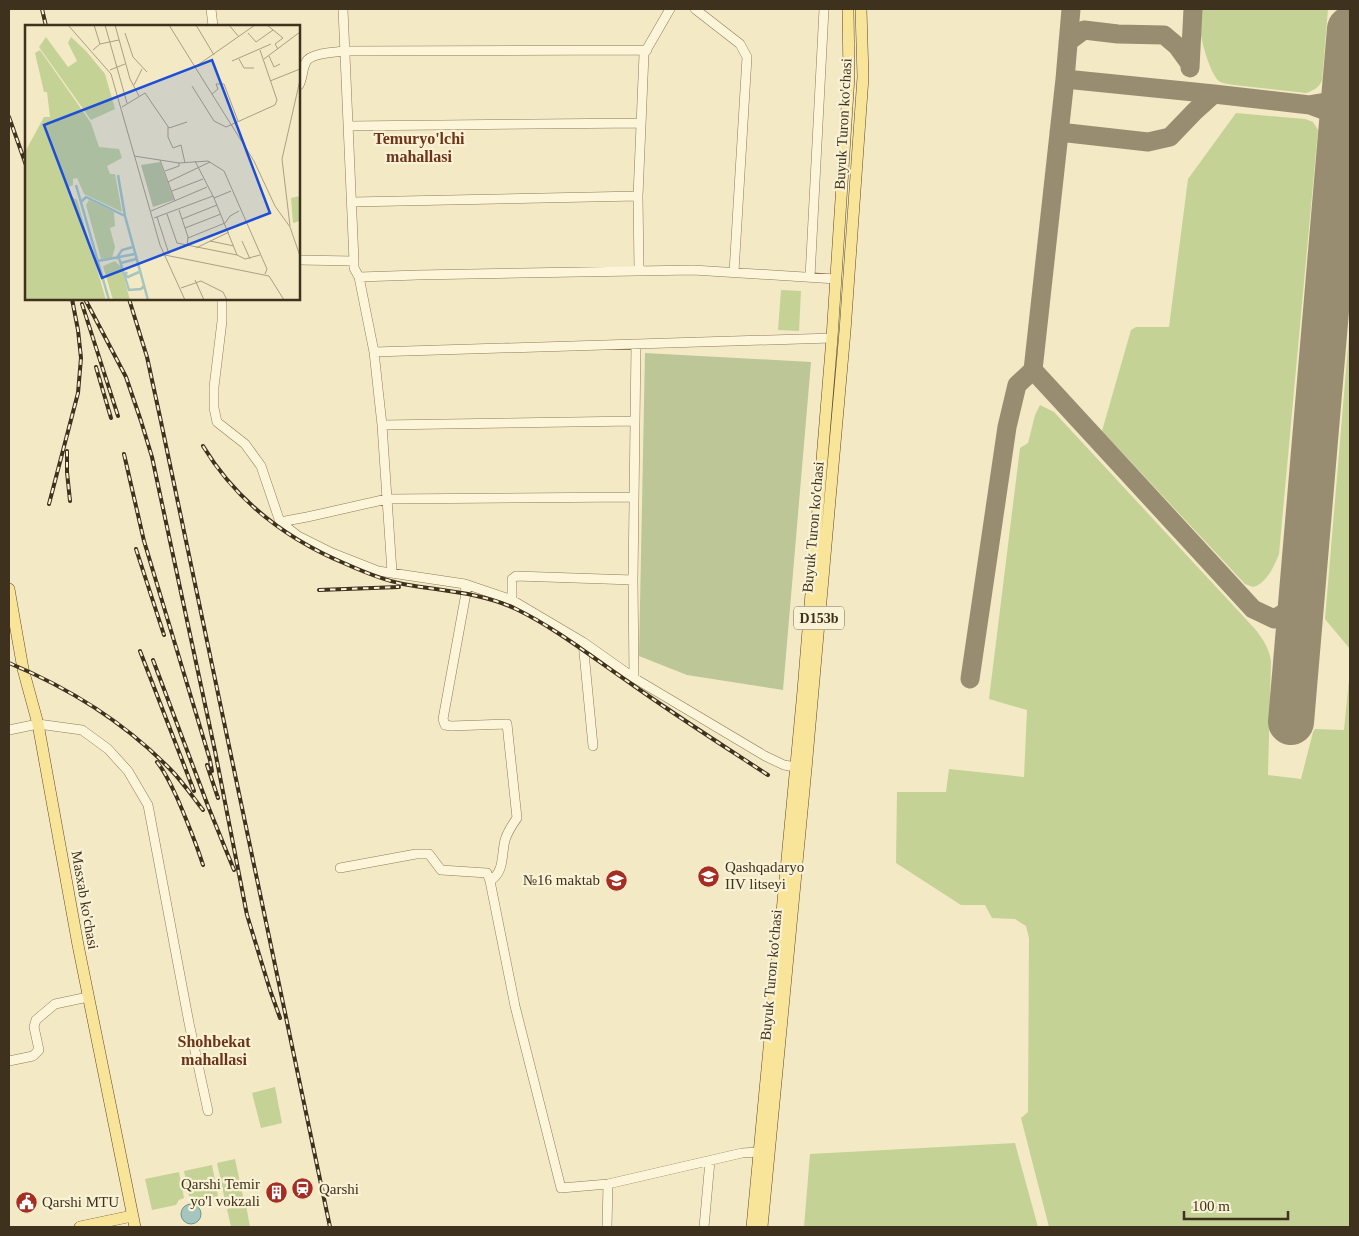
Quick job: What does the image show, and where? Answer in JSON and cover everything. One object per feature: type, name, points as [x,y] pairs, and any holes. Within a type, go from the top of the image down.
[{"type":"main road","name":"Buyuk Turon ko'chasi","points":[[762,1227],[801,768],[832,338],[849,76],[848,9]]},
{"type":"main road","name":"Buyuk Turon ko'chasi","points":[[752,1227],[846,322],[863,77],[861,9]]},
{"type":"main road","name":"Masxab ko'chasi","points":[[9,589],[23,669],[38,724],[78,945],[133,1222]]},
{"type":"main road","points":[[80,1227],[133,1222]]},
{"type":"street","points":[[211,9],[213,25]]},
{"type":"street","points":[[343,9],[354,268],[359,277],[374,352],[382,425],[392,572]]},
{"type":"street","points":[[639,270],[638,196],[644,54],[670,9]]},
{"type":"street","points":[[695,9],[740,44],[747,57],[734,272]]},
{"type":"street","points":[[810,277],[824,9]]},
{"type":"street","points":[[300,83],[306,60],[311,56],[344,51],[647,50]]},
{"type":"street","points":[[348,126],[641,123]]},
{"type":"street","points":[[352,202],[638,196]]},
{"type":"street","points":[[300,260],[354,261]]},
{"type":"street","points":[[359,277],[418,274],[639,270],[734,272],[836,278]]},
{"type":"street","points":[[222,300],[222,321],[214,387],[214,408],[217,422],[245,444],[261,466],[280,522],[298,536],[332,553],[378,571],[465,584],[512,600],[583,642],[634,678],[777,762],[801,768]]},
{"type":"street","points":[[374,352],[832,338]]},
{"type":"street","points":[[634,678],[633,580],[636,345]]},
{"type":"street","points":[[382,425],[635,421]]},
{"type":"street","points":[[280,522],[387,499],[634,497]]},
{"type":"street","points":[[512,600],[512,579],[516,576],[633,580]]},
{"type":"street","points":[[465,584],[466,593],[443,719],[444,725],[451,726],[507,724],[517,818],[505,840],[500,870],[490,882]]},
{"type":"street","points":[[583,642],[593,746]]},
{"type":"street","points":[[9,730],[38,724],[82,730],[108,750],[128,771],[148,805],[187,1014],[208,1111]]},
{"type":"street","points":[[340,868],[416,854],[429,854],[440,870],[487,874],[515,1006],[561,1188],[608,1184],[742,1153],[759,1152]]},
{"type":"street","points":[[9,1062],[33,1056],[39,1050],[34,1027],[36,1020],[55,1004],[88,997]]},
{"type":"street","points":[[704,1227],[710,1161]]},
{"type":"street","points":[[607,1227],[608,1184]]},
{"type":"green space","points":[[1201,9],[1328,9],[1320,85],[1306,93],[1234,85],[1219,81],[1209,64],[1202,41],[1200,26]]},
{"type":"green space","points":[[1236,113],[1305,119],[1313,122],[1318,130],[1279,554],[1266,578],[1253,587],[1245,584],[1102,431],[1131,330],[1136,327],[1169,327],[1188,179]]},
{"type":"green space","points":[[781,290],[801,291],[799,331],[778,330]]},
{"type":"green space","points":[[1350,323],[1350,649],[1325,619]]},
{"type":"green space","points":[[645,353],[811,362],[783,690],[687,675],[639,656]]},
{"type":"green space","points":[[1040,405],[1054,412],[1255,629],[1263,640],[1271,661],[1268,775],[1301,779],[1315,729],[1344,730],[1350,670],[1350,1227],[1049,1227],[1021,1118],[1028,1112],[1029,938],[1026,926],[1015,919],[992,918],[985,905],[961,905],[896,863],[897,792],[946,792],[949,769],[1024,777],[1027,710],[989,699],[1020,448],[1028,443],[1035,415]]},
{"type":"green space","points":[[275,1087],[282,1123],[261,1128],[252,1093]]},
{"type":"green space","points":[[1015,1143],[1038,1227],[804,1227],[810,1154]]},
{"type":"green space","points":[[235,1159],[244,1201],[226,1205],[217,1163]]},
{"type":"green space","points":[[212,1165],[218,1196],[202,1200],[189,1196],[184,1171]]},
{"type":"green space","points":[[179,1172],[184,1198],[179,1200],[176,1205],[152,1210],[145,1179]]},
{"type":"green space","points":[[246,1205],[250,1227],[231,1227],[227,1209]]},
{"type":"water","points":[[191,1204],[198,1207],[201,1214],[198,1221],[191,1224],[184,1221],[181,1214],[184,1207]]},
{"type":"taxiway","points":[[970,679],[1007,427],[1017,385],[1033,370],[1071,9]]},
{"type":"taxiway","points":[[1190,68],[1193,9]]},
{"type":"taxiway","points":[[1068,42],[1084,30],[1118,34],[1164,35],[1177,46],[1190,64]]},
{"type":"taxiway","points":[[1065,79],[1310,105],[1332,113],[1342,127]]},
{"type":"taxiway","points":[[1310,105],[1332,100],[1339,94],[1346,83]]},
{"type":"taxiway","points":[[1059,132],[1148,142],[1170,137],[1214,94]]},
{"type":"taxiway","points":[[1033,370],[1253,609],[1274,619],[1291,609],[1302,593]]},
{"type":"runway","points":[[1291,722],[1350,29]]},
{"type":"railway","points":[[42,9],[46,25]]},
{"type":"railway","points":[[9,117],[25,162]]},
{"type":"railway","points":[[49,504],[78,393],[81,358],[72,300]]},
{"type":"railway","points":[[86,300],[126,377],[152,457],[215,751],[247,915],[280,1018]]},
{"type":"railway","points":[[129,300],[147,357],[160,417],[330,1227]]},
{"type":"railway","points":[[82,304],[118,416]]},
{"type":"railway","points":[[96,367],[111,418]]},
{"type":"railway","points":[[203,446],[231,485],[247,501],[265,517],[303,543],[374,576],[403,584],[474,595],[516,609],[560,635],[664,707],[768,775]]},
{"type":"railway","points":[[67,451],[70,501]]},
{"type":"railway","points":[[124,454],[144,541],[212,771]]},
{"type":"railway","points":[[136,549],[164,635]]},
{"type":"railway","points":[[319,590],[399,587]]},
{"type":"railway","points":[[140,651],[194,791]]},
{"type":"railway","points":[[153,660],[234,870]]},
{"type":"railway","points":[[9,663],[74,695],[115,721],[170,769],[203,810]]},
{"type":"railway","points":[[157,762],[166,775],[178,800],[203,865]]},
{"type":"railway","points":[[207,765],[218,798]]},
{"type":"place","name":"Qashqadaryo IIV litseyi","points":[[709,876]]},
{"type":"place","name":"№16 maktab","points":[[616,880]]},
{"type":"place","name":"Qarshi","points":[[303,1189]]},
{"type":"place","name":"Qarshi Temir yo'l vokzali","points":[[276,1193]]},
{"type":"place","name":"Qarshi MTU","points":[[26,1202]]},
{"type":"district","name":"Temuryo'lchi mahallasi","points":[[419,147]]},
{"type":"district","name":"Shohbekat mahallasi","points":[[214,1050]]}]
